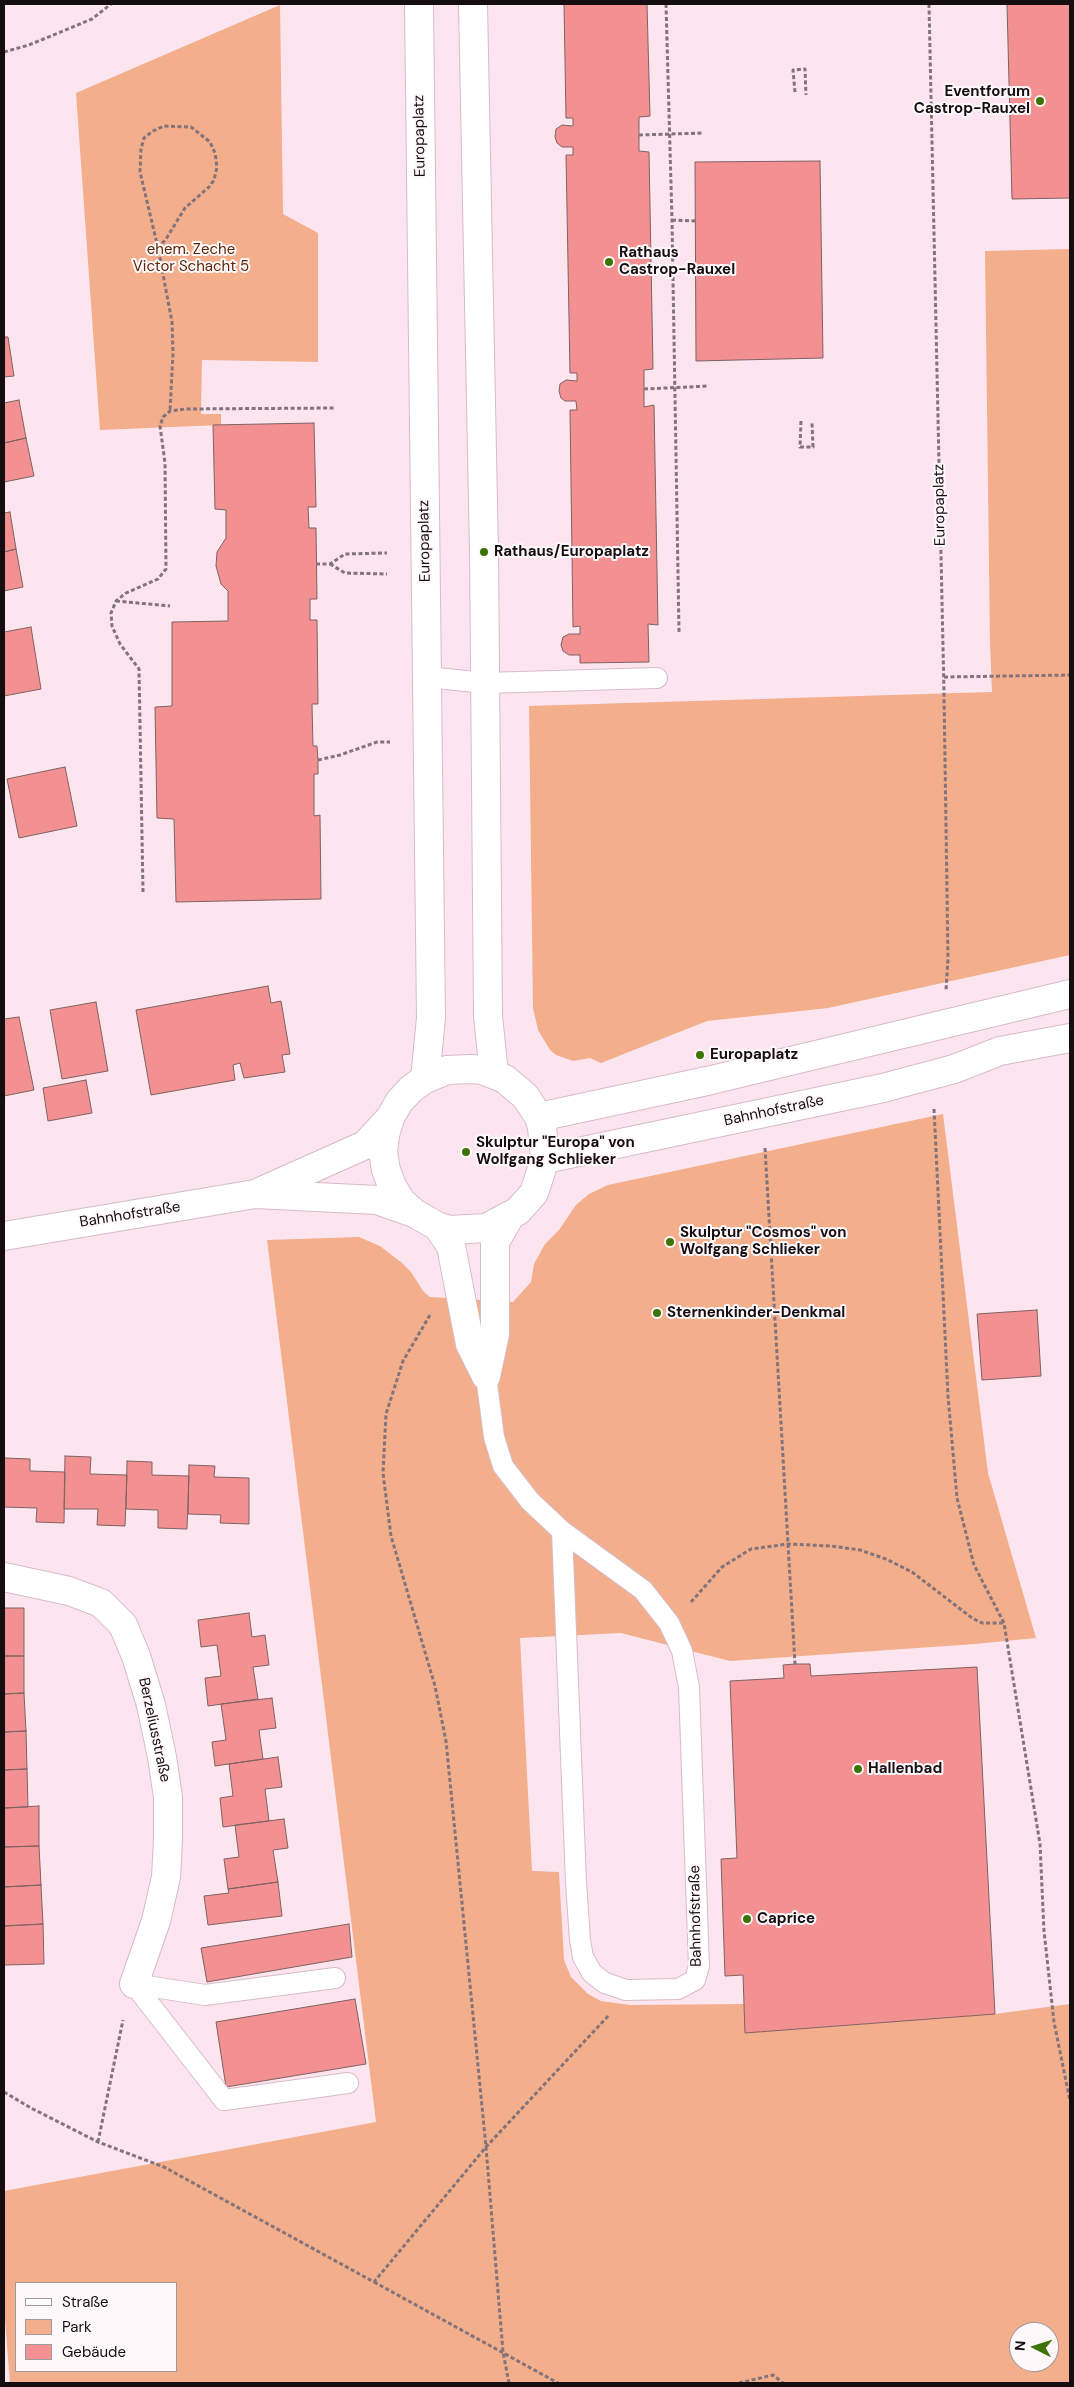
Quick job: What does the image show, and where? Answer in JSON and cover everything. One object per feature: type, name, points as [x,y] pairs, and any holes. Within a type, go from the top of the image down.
[{"type":"street","name":"Europaplatz","points":[[419,4],[431,1018],[425,1078]]},
{"type":"street","points":[[473,4],[486,683],[488,1016],[494,1074]]},
{"type":"street","points":[[539,1117],[707,1081],[1070,994]]},
{"type":"street","name":"Bahnhofstraße","points":[[4,1236],[256,1194],[377,1200],[414,1213],[437,1226],[449,1230],[486,1228],[509,1218],[534,1193],[545,1159],[883,1088],[954,1070],[1000,1051],[1070,1038]]},
{"type":"street","points":[[425,1078],[470,1068],[494,1074],[516,1086],[539,1117],[545,1137],[545,1159]]},
{"type":"street","name":"Bahnhofstraße","points":[[256,1194],[365,1145],[390,1118],[399,1102],[410,1089],[425,1078]]},
{"type":"street","points":[[390,1118],[383,1152],[386,1170],[392,1186],[401,1201],[414,1213]]},
{"type":"street","name":"Bahnhofstraße","points":[[486,1376],[495,1334],[495,1242],[509,1218]]},
{"type":"street","name":"Bahnhofstraße","points":[[437,1226],[451,1246],[470,1344],[486,1376]]},
{"type":"street","name":"Berzeliusstraße","points":[[4,1577],[69,1591],[101,1603],[123,1625],[136,1656],[151,1704],[162,1757],[168,1796],[168,1823],[166,1877],[156,1921],[134,1984]]},
{"type":"lane","points":[[427,677],[486,683],[657,678]]},
{"type":"lane","name":"Bahnhofstraße","points":[[486,1376],[494,1437],[503,1466],[530,1501],[562,1531],[643,1590],[669,1624],[682,1651],[689,1687],[699,1966],[695,1980],[678,1989],[626,1990],[605,1983],[592,1973],[583,1957],[580,1940],[562,1531]]},
{"type":"lane","points":[[134,1984],[205,1995],[335,1978]]},
{"type":"lane","points":[[134,1984],[224,2100],[348,2083]]},
{"type":"path","points":[[4,52],[36,42],[92,19],[111,4]]},
{"type":"path","points":[[666,4],[672,220],[679,632]]},
{"type":"path","name":"Europaplatz","points":[[929,4],[944,677],[948,959],[945,997]]},
{"type":"path","points":[[795,92],[793,70],[805,69],[806,94]]},
{"type":"path","points":[[158,248],[166,239],[185,208],[209,187],[214,180],[217,167],[215,153],[210,142],[191,126],[164,126],[153,131],[144,138],[141,150],[140,172],[158,248],[172,322],[173,353],[170,411]]},
{"type":"path","points":[[638,135],[703,133]]},
{"type":"path","points":[[672,220],[696,221]]},
{"type":"path","points":[[644,389],[709,386]]},
{"type":"path","points":[[143,892],[139,669],[120,644],[112,626],[111,613],[116,601],[126,593],[158,578],[166,569],[166,463],[160,426],[163,417],[170,411],[185,409],[334,408]]},
{"type":"path","points":[[801,421],[800,447],[813,447],[812,423]]},
{"type":"path","points":[[330,564],[345,554],[387,553]]},
{"type":"path","points":[[316,564],[330,564],[346,573],[387,574]]},
{"type":"path","points":[[116,601],[170,606]]},
{"type":"path","points":[[944,677],[1070,675]]},
{"type":"path","points":[[318,760],[340,755],[377,742],[390,742]]},
{"type":"path","points":[[934,1104],[948,1396],[957,1498],[974,1565],[1004,1623],[1040,1844],[1044,1931],[1054,2022],[1070,2101]]},
{"type":"path","points":[[764,1140],[795,1664]]},
{"type":"path","points":[[432,1312],[403,1361],[386,1414],[383,1473],[392,1536],[435,1686],[446,1741],[486,2147],[503,2352],[509,2383]]},
{"type":"path","points":[[669,1624],[682,1614],[722,1567],[737,1556],[752,1549],[788,1544],[831,1546],[860,1550],[886,1559],[912,1572],[982,1624],[1004,1623]]},
{"type":"path","points":[[98,2142],[120,2031],[134,1984]]},
{"type":"path","points":[[374,2282],[486,2147],[610,2014],[626,1990]]},
{"type":"path","points":[[4,2092],[98,2142],[164,2167],[558,2383]]},
{"type":"path","points":[[739,2383],[773,2375],[783,2383]]},
{"type":"green space","name":"ehem. Zeche Victor Schacht 5","points":[[280,5],[283,214],[318,233],[318,362],[202,360],[201,414],[221,414],[221,425],[100,430],[76,93]]},
{"type":"green space","points":[[1070,249],[1070,955],[828,1008],[707,1021],[601,1063],[590,1058],[573,1061],[556,1055],[550,1050],[538,1030],[533,1008],[529,706],[992,692],[985,251]]},
{"type":"green space","points":[[943,1114],[988,1473],[1036,1638],[730,1661],[621,1633],[520,1638],[532,1871],[559,1872],[564,1960],[571,1977],[588,1994],[601,2001],[630,2005],[744,2004],[746,2033],[995,2014],[1070,2004],[1070,2383],[10,2383],[4,2307],[4,2191],[376,2122],[267,1240],[359,1237],[380,1246],[402,1263],[411,1272],[423,1291],[430,1297],[513,1302],[531,1282],[534,1264],[545,1244],[559,1230],[576,1205],[589,1194],[608,1185]]},
{"type":"building","name":"Rathaus Castrop-Rauxel","points":[[564,4],[647,4],[650,116],[639,117],[639,151],[649,152],[653,369],[644,370],[644,407],[654,405],[658,625],[648,624],[649,662],[580,663],[580,655],[569,655],[563,651],[561,645],[563,637],[569,634],[580,634],[580,626],[573,627],[570,410],[577,410],[576,401],[565,401],[561,398],[559,391],[560,384],[566,380],[577,381],[577,373],[570,373],[566,155],[573,155],[573,147],[562,147],[557,143],[555,137],[556,129],[562,125],[573,126],[573,118],[566,118]]},
{"type":"building","name":"Eventforum Castrop-Rauxel","points":[[1007,4],[1070,4],[1070,198],[1012,199]]},
{"type":"building","points":[[820,161],[823,358],[696,361],[695,162]]},
{"type":"building","points":[[4,337],[8,337],[14,376],[4,377]]},
{"type":"building","points":[[19,400],[26,438],[4,443],[4,403]]},
{"type":"building","points":[[314,423],[316,507],[308,507],[309,528],[316,528],[317,599],[310,599],[310,620],[317,620],[318,704],[312,704],[313,746],[317,746],[318,760],[318,774],[314,774],[314,816],[320,815],[321,899],[176,902],[174,819],[157,818],[155,707],[172,706],[172,622],[228,621],[228,591],[221,584],[216,566],[217,552],[226,538],[226,510],[215,509],[213,425]]},
{"type":"building","points":[[26,438],[34,476],[4,482],[4,443]]},
{"type":"building","points":[[10,512],[16,549],[4,552],[4,513]]},
{"type":"building","points":[[16,549],[23,587],[4,591],[4,552]]},
{"type":"building","points":[[31,627],[41,689],[4,696],[4,632]]},
{"type":"building","points":[[65,767],[77,826],[19,838],[7,779]]},
{"type":"building","points":[[268,986],[271,1003],[281,1001],[290,1054],[282,1055],[285,1072],[244,1078],[240,1063],[233,1065],[235,1080],[151,1095],[136,1010]]},
{"type":"building","points":[[96,1002],[108,1071],[62,1079],[50,1010]]},
{"type":"building","points":[[19,1017],[34,1090],[4,1096],[4,1019]]},
{"type":"building","points":[[86,1080],[92,1113],[48,1121],[43,1088]]},
{"type":"building","points":[[1037,1310],[1041,1376],[982,1380],[977,1314]]},
{"type":"building","points":[[65,1456],[91,1457],[90,1474],[127,1475],[125,1526],[97,1525],[98,1509],[64,1509]]},
{"type":"building","points":[[4,1458],[30,1459],[30,1471],[65,1472],[64,1523],[36,1522],[37,1508],[4,1507]]},
{"type":"building","points":[[127,1461],[152,1462],[152,1475],[189,1476],[187,1529],[158,1528],[158,1510],[126,1509]]},
{"type":"building","points":[[189,1465],[215,1466],[214,1477],[249,1478],[249,1524],[220,1523],[221,1515],[188,1514]]},
{"type":"building","points":[[4,1608],[24,1608],[24,1656],[4,1656]]},
{"type":"building","points":[[249,1613],[252,1637],[265,1635],[269,1665],[253,1667],[258,1699],[208,1706],[205,1678],[221,1676],[217,1645],[201,1647],[198,1620]]},
{"type":"building","points":[[4,1656],[24,1656],[24,1693],[4,1694]]},
{"type":"building","name":"Hallenbad","points":[[810,1664],[811,1676],[977,1667],[995,2014],[745,2033],[743,1975],[725,1976],[721,1859],[737,1858],[730,1681],[784,1678],[783,1665]]},
{"type":"building","points":[[24,1693],[26,1731],[4,1732],[4,1694]]},
{"type":"building","points":[[272,1698],[276,1728],[259,1730],[263,1759],[215,1766],[212,1742],[226,1740],[221,1704]]},
{"type":"building","points":[[26,1731],[27,1769],[4,1770],[4,1732]]},
{"type":"building","points":[[278,1757],[282,1787],[265,1789],[269,1821],[223,1827],[220,1798],[233,1796],[229,1764]]},
{"type":"building","points":[[27,1769],[28,1807],[4,1808],[4,1770]]},
{"type":"building","points":[[39,1806],[39,1846],[4,1847],[4,1808]]},
{"type":"building","points":[[284,1819],[288,1848],[273,1850],[278,1882],[228,1889],[224,1859],[239,1857],[235,1825]]},
{"type":"building","points":[[39,1846],[41,1885],[4,1887],[4,1847]]},
{"type":"building","points":[[278,1882],[282,1916],[208,1925],[204,1896],[229,1893],[228,1889]]},
{"type":"building","points":[[41,1885],[43,1924],[4,1926],[4,1887]]},
{"type":"building","points":[[43,1924],[44,1964],[4,1965],[4,1926]]},
{"type":"building","points":[[349,1924],[352,1957],[207,1982],[201,1948]]},
{"type":"building","points":[[355,1999],[366,2064],[226,2087],[216,2022]]},
{"type":"place","name":"Eventforum Castrop-Rauxel","points":[[1040,101]]},
{"type":"place","name":"Rathaus Castrop-Rauxel","points":[[609,262]]},
{"type":"place","name":"Rathaus/Europaplatz","points":[[484,552]]},
{"type":"place","name":"Europaplatz","points":[[700,1055]]},
{"type":"place","name":"Skulptur \"Europa\" von Wolfgang Schlieker","points":[[466,1152]]},
{"type":"place","name":"Skulptur \"Cosmos\" von Wolfgang Schlieker","points":[[670,1242]]},
{"type":"place","name":"Sternenkinder-Denkmal","points":[[657,1313]]},
{"type":"place","name":"Hallenbad","points":[[858,1769]]},
{"type":"place","name":"Caprice","points":[[747,1919]]}]
